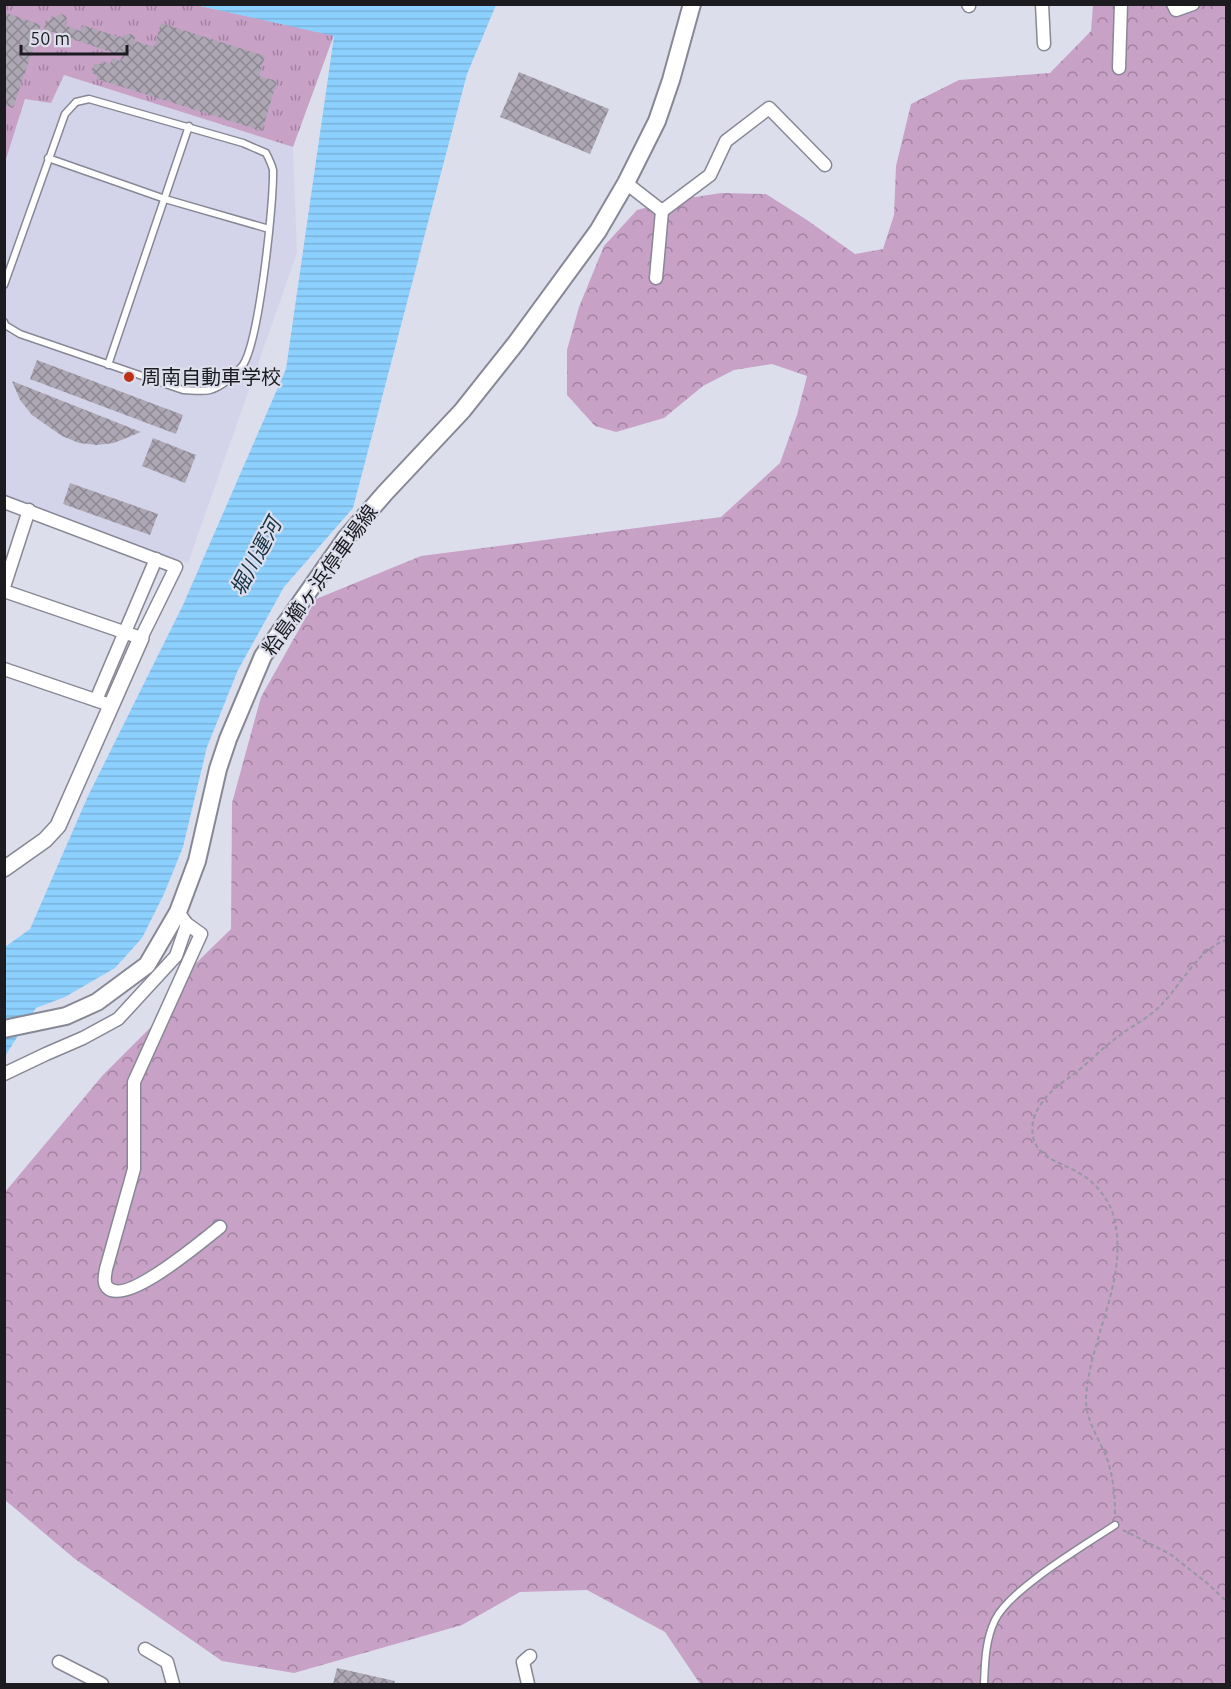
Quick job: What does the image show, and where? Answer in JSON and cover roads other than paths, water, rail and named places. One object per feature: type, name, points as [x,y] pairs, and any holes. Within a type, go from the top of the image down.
[{"type":"main road","name":"粭島櫛ヶ浜停車場線","points":[[4,1029],[66,1016],[97,1002],[147,964],[183,918],[218,769],[228,739],[263,656],[346,538],[462,411],[516,343],[598,231],[626,183],[657,121],[692,4]]},
{"type":"street","points":[[1042,4],[1044,44]]},
{"type":"street","points":[[1119,68],[1121,4]]},
{"type":"street","points":[[1173,4],[1176,10],[1193,4]]},
{"type":"street","points":[[656,278],[662,211],[710,175],[726,141],[769,108],[825,165]]},
{"type":"street","points":[[626,183],[662,211]]},
{"type":"street","points":[[4,502],[176,567],[141,638],[104,703]]},
{"type":"street","points":[[28,510],[4,589],[141,638]]},
{"type":"street","points":[[4,869],[45,840],[58,826],[104,703],[126,632],[156,559]]},
{"type":"street","points":[[4,669],[104,703]]},
{"type":"street","points":[[4,1074],[83,1038],[118,1019],[176,956],[183,918]]},
{"type":"street","points":[[183,918],[201,934],[134,1082],[134,1169],[106,1269],[105,1283],[108,1289],[116,1292],[128,1289],[160,1273],[220,1227]]},
{"type":"street","points":[[145,1649],[167,1662],[173,1684]]},
{"type":"street","points":[[528,1684],[523,1662],[530,1656]]},
{"type":"street","points":[[59,1662],[102,1684]]},
{"type":"lane","points":[[4,285],[65,114],[76,102],[89,99],[243,142],[266,153],[273,168],[269,229],[251,345],[243,364],[230,378],[210,390],[183,390],[20,334],[4,322]]},
{"type":"lane","points":[[108,365],[189,126]]},
{"type":"lane","points":[[48,158],[165,199],[269,229]]},
{"type":"lane","points":[[984,1684],[986,1647],[995,1621],[1004,1606],[1074,1552],[1115,1525]]},
{"type":"water","name":"堀川運河","points":[[196,5],[496,5],[467,74],[353,508],[284,587],[238,670],[207,747],[183,847],[164,894],[142,938],[115,968],[65,997],[36,1008],[5,1056],[5,947],[30,929],[88,796],[183,605],[286,369],[334,36]]},
{"type":"place","name":"周南自動車学校","points":[[129,377]]}]
